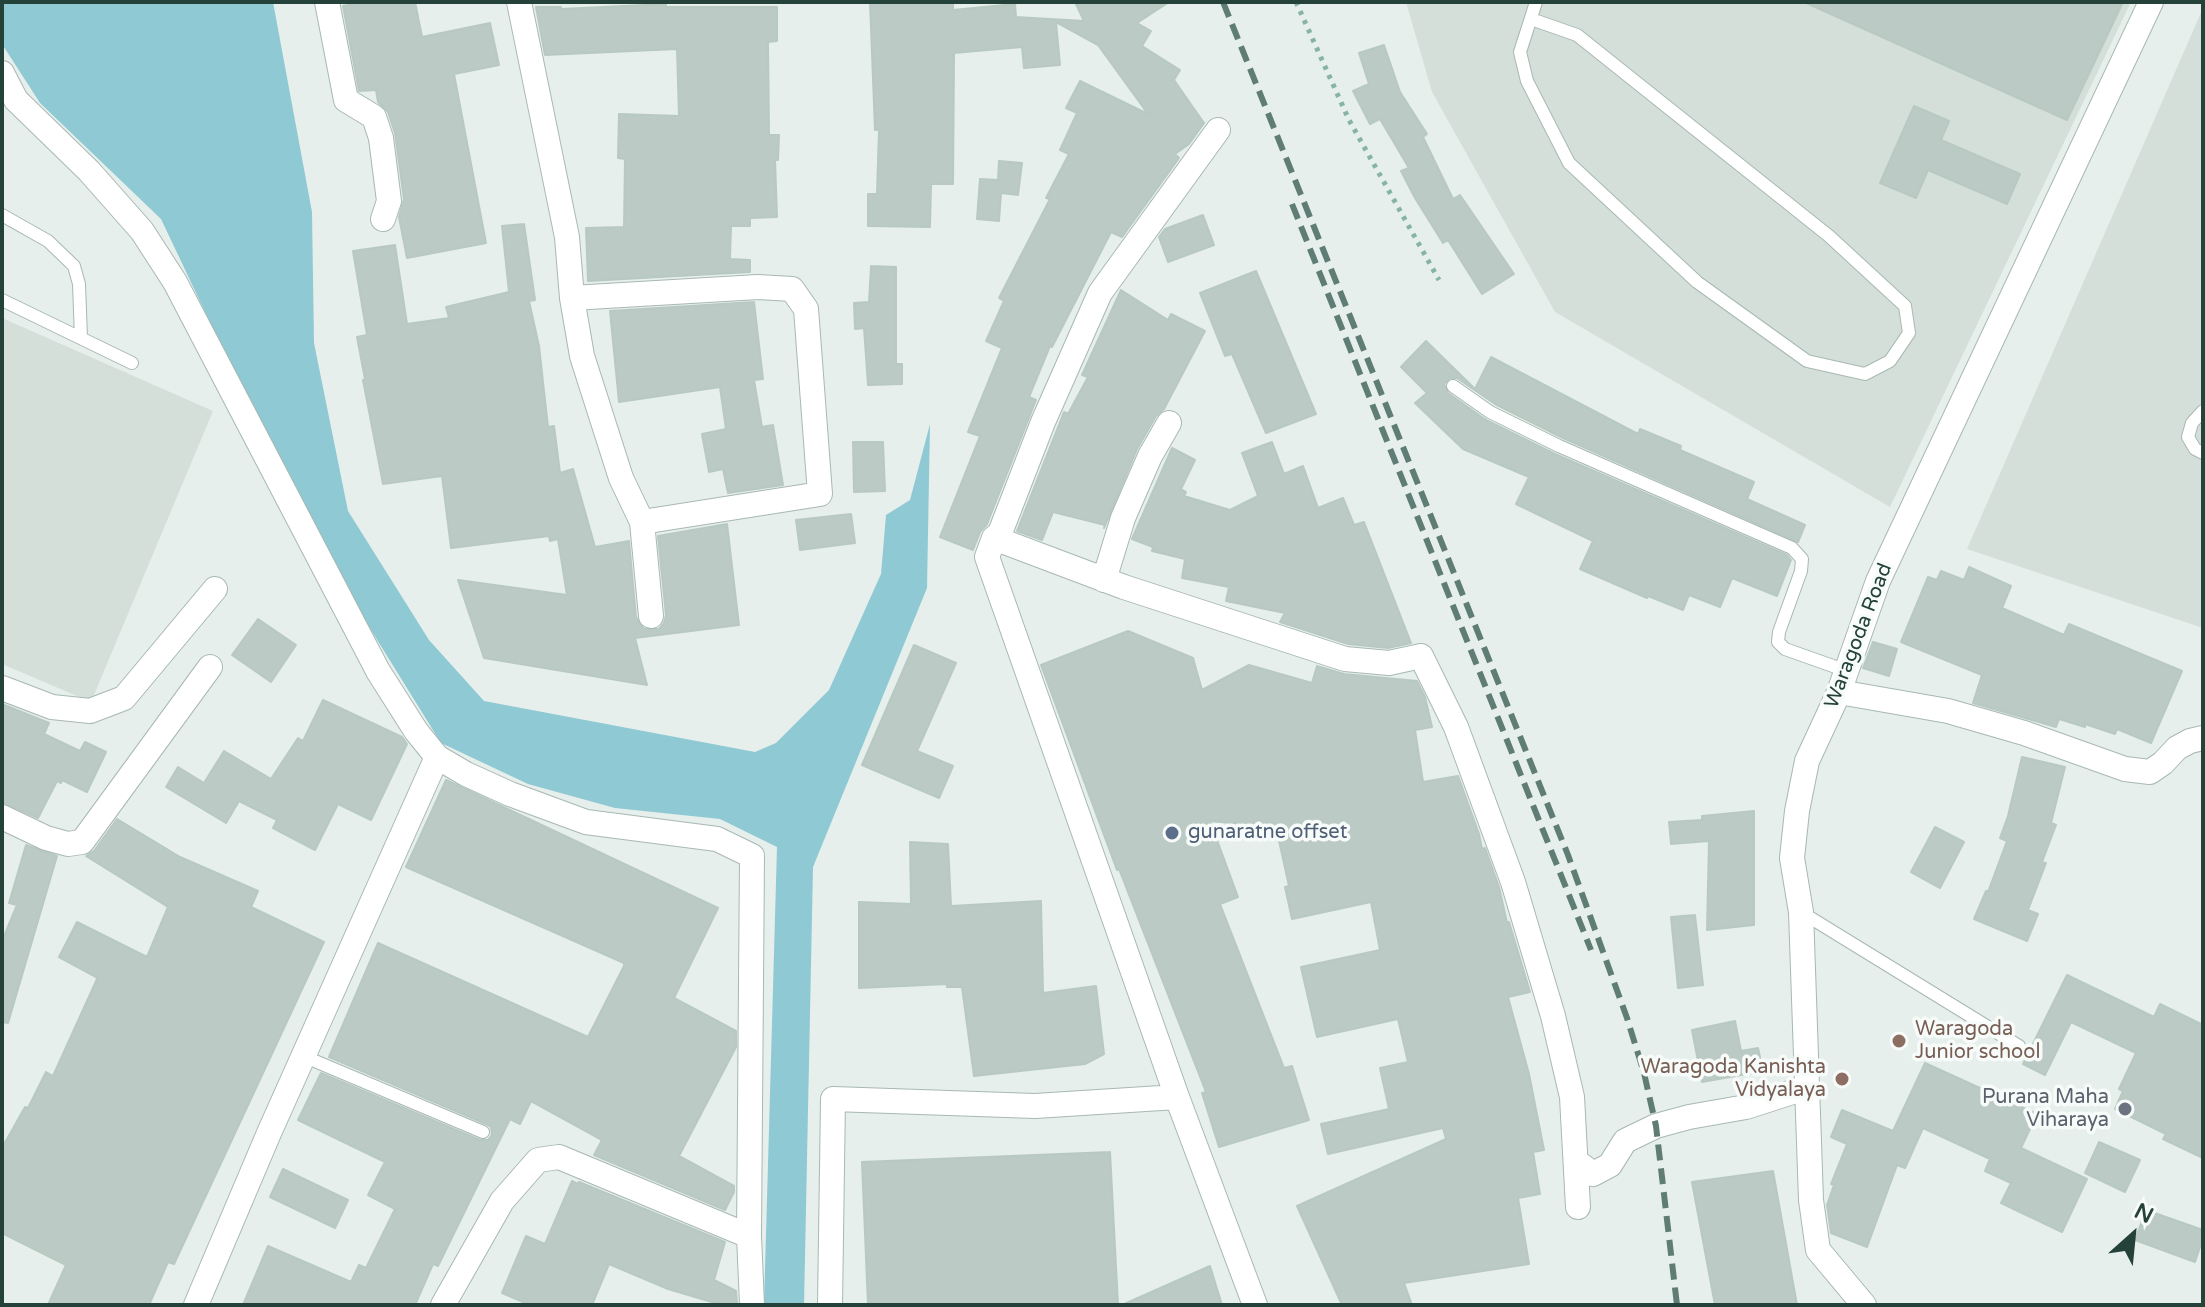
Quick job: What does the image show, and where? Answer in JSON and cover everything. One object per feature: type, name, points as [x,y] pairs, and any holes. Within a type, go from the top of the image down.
[{"type":"street","points":[[327,2],[346,100],[374,117],[381,138],[389,201],[383,219]]},
{"type":"street","points":[[519,2],[567,237],[572,298],[582,356],[621,478],[642,522],[651,616]]},
{"type":"street","name":"Waragoda Road","points":[[1864,1305],[1818,1250],[1811,1200],[1801,912],[1792,858],[1807,761],[1843,682],[1878,581],[2151,2]]},
{"type":"street","points":[[2,73],[16,100],[89,171],[142,231],[175,282],[378,671],[416,731],[437,757],[510,794],[586,822],[717,839],[752,856],[749,1236],[752,1305]]},
{"type":"street","points":[[1218,130],[1100,293],[1043,422],[1000,533],[994,538],[987,557],[1177,1097],[1255,1305]]},
{"type":"street","points":[[572,298],[758,287],[792,289],[806,309],[820,494],[642,522]]},
{"type":"street","points":[[1104,580],[1123,518],[1150,456],[1169,423]]},
{"type":"street","points":[[994,538],[1104,580],[1345,659],[1389,663],[1421,656],[1456,727],[1513,882],[1553,1016],[1572,1097],[1578,1207]]},
{"type":"street","points":[[2,688],[52,707],[90,711],[124,698],[215,589]]},
{"type":"street","points":[[2,817],[46,838],[68,844],[82,842],[210,667]]},
{"type":"street","points":[[1843,682],[2024,733],[2125,769],[2150,772],[2177,748],[2203,738]]},
{"type":"street","points":[[196,1305],[437,757]]},
{"type":"street","points":[[1576,1161],[1593,1174],[1610,1165],[1625,1141],[1656,1126],[1762,1103],[1808,1087]]},
{"type":"street","points":[[830,1305],[833,1099],[1035,1106],[1177,1097]]},
{"type":"street","points":[[443,1305],[502,1201],[538,1160],[559,1157],[749,1236]]},
{"type":"lane","points":[[1531,19],[1577,35],[1829,236],[1905,306],[1909,333],[1890,361],[1865,374],[1807,361],[1697,282],[1569,163],[1527,81],[1520,52],[1536,2]]},
{"type":"lane","points":[[2,215],[48,241],[74,266],[79,284],[81,338]]},
{"type":"lane","points":[[2,300],[132,363]]},
{"type":"lane","points":[[1453,386],[1490,412],[1559,446],[1792,548],[1802,559],[1801,571],[1778,642],[1843,682]]},
{"type":"lane","points":[[2203,411],[2192,423],[2188,437],[2195,449],[2203,453]]},
{"type":"lane","points":[[1801,912],[2019,1046]]},
{"type":"lane","points":[[303,1056],[483,1132]]},
{"type":"path","points":[[1296,2],[1349,120],[1439,280]]},
{"type":"shaded area","points":[[1406,2],[2131,2],[1890,507],[1555,312],[1432,92]]},
{"type":"shaded area","points":[[2203,8],[2203,628],[1967,549]]},
{"type":"shaded area","points":[[2,318],[213,411],[91,702],[2,664]]},
{"type":"water","points":[[2,2],[273,2],[312,212],[314,343],[348,511],[429,640],[484,701],[755,752],[776,743],[829,690],[881,574],[886,515],[910,500],[930,424],[927,588],[813,867],[804,1305],[764,1305],[777,847],[720,819],[615,808],[528,784],[441,743],[306,525],[161,219],[40,103],[2,44]]},
{"type":"building","points":[[364,2],[415,2],[422,37],[490,23],[499,65],[454,74],[486,243],[407,258],[399,217],[404,199],[395,133],[388,112],[378,102],[376,90],[359,91],[343,6]]},
{"type":"building","points":[[870,2],[953,2],[953,10],[1015,4],[1016,17],[1084,21],[1075,2],[1169,2],[1137,23],[1151,31],[1142,46],[1180,70],[1174,80],[1204,123],[1189,144],[1175,154],[1179,158],[1122,237],[1111,232],[1050,346],[1029,397],[1036,400],[987,524],[973,550],[940,537],[980,436],[968,432],[1002,348],[986,341],[1004,301],[999,298],[1050,199],[1046,198],[1069,154],[1060,150],[1077,113],[1066,108],[1080,81],[1148,114],[1098,45],[1056,22],[1060,65],[1024,68],[1022,47],[954,53],[953,184],[931,184],[930,227],[868,226],[868,194],[877,194],[879,130],[875,130]]},
{"type":"building","points":[[1804,2],[2123,2],[2067,120]]},
{"type":"building","points":[[666,4],[666,7],[777,7],[777,41],[768,42],[769,135],[779,135],[778,160],[775,160],[777,217],[750,218],[750,226],[731,226],[730,259],[750,260],[750,272],[588,281],[586,228],[624,227],[625,159],[618,158],[619,114],[679,116],[677,49],[545,55],[536,7],[561,9]]},
{"type":"building","points":[[1384,45],[1400,92],[1427,134],[1423,137],[1453,199],[1460,195],[1514,274],[1482,294],[1448,240],[1443,243],[1415,198],[1401,171],[1409,168],[1380,119],[1370,124],[1353,91],[1369,84],[1359,53]]},
{"type":"building","points":[[1914,106],[1949,121],[1941,140],[2020,174],[2007,204],[1928,170],[1916,198],[1880,183]]},
{"type":"building","points":[[999,161],[1022,163],[1018,195],[1001,193],[999,221],[977,219],[980,179],[998,180]]},
{"type":"building","points":[[1203,215],[1214,245],[1168,262],[1159,237],[1165,229]]},
{"type":"building","points":[[524,224],[535,300],[529,301],[539,346],[548,427],[554,426],[560,473],[573,469],[595,547],[629,541],[636,617],[644,629],[659,629],[666,615],[658,536],[727,524],[739,625],[635,638],[647,685],[484,658],[458,580],[567,595],[558,539],[550,541],[549,536],[451,548],[442,476],[383,484],[357,337],[367,335],[353,251],[395,245],[407,324],[449,318],[446,307],[509,292],[502,226]]},
{"type":"building","points":[[871,266],[896,267],[896,364],[902,364],[902,384],[868,385],[864,328],[855,329],[854,303],[869,302]]},
{"type":"building","points":[[1256,271],[1316,414],[1266,433],[1232,354],[1225,356],[1200,293]]},
{"type":"building","points":[[1121,290],[1168,320],[1171,314],[1205,331],[1164,409],[1156,416],[1137,449],[1104,528],[1105,525],[1053,512],[1042,540],[1017,531],[1064,412],[1068,414],[1088,377],[1082,375]]},
{"type":"building","points":[[754,302],[763,379],[754,380],[762,427],[773,425],[783,485],[728,493],[723,469],[709,472],[702,434],[726,429],[720,387],[619,402],[610,311]]},
{"type":"building","points":[[1426,341],[1475,389],[1491,357],[1638,434],[1640,429],[1754,482],[1747,499],[1805,525],[1798,542],[1563,438],[1495,404],[1457,378],[1450,378],[1444,384],[1448,393],[1486,420],[1555,454],[1787,555],[1791,560],[1777,596],[1732,578],[1720,607],[1689,595],[1683,610],[1580,569],[1593,541],[1516,504],[1529,477],[1463,449],[1415,403],[1427,393],[1401,367]]},
{"type":"building","points":[[853,442],[883,442],[885,491],[854,492]]},
{"type":"building","points":[[1272,442],[1284,474],[1303,466],[1318,508],[1343,498],[1354,525],[1364,522],[1411,643],[1388,648],[1348,644],[1280,622],[1285,613],[1226,601],[1229,587],[1182,578],[1185,559],[1152,551],[1153,547],[1132,539],[1172,448],[1195,460],[1181,489],[1186,492],[1184,496],[1230,510],[1258,496],[1242,453]]},
{"type":"building","points":[[851,514],[855,543],[800,550],[796,520]]},
{"type":"building","points":[[1969,567],[2011,586],[2002,608],[2064,635],[2069,624],[2182,671],[2151,743],[2117,729],[2115,734],[2059,719],[2056,727],[1973,703],[1982,675],[1901,642],[1928,577],[1937,580],[1941,571],[1964,580]]},
{"type":"building","points":[[258,619],[296,645],[271,682],[232,655]]},
{"type":"building","points":[[1128,631],[1193,658],[1202,690],[1249,665],[1312,683],[1317,666],[1344,674],[1417,681],[1425,697],[1432,727],[1415,730],[1423,782],[1458,776],[1482,849],[1485,848],[1499,887],[1507,923],[1530,992],[1508,997],[1529,1074],[1544,1150],[1533,1152],[1540,1194],[1518,1198],[1529,1264],[1404,1283],[1412,1305],[1342,1305],[1297,1206],[1446,1139],[1443,1128],[1328,1154],[1321,1124],[1389,1109],[1380,1068],[1408,1062],[1398,1019],[1317,1037],[1301,967],[1380,950],[1371,902],[1292,919],[1285,887],[1289,886],[1276,827],[1210,821],[1238,897],[1220,904],[1284,1068],[1292,1066],[1309,1120],[1219,1147],[1202,1093],[1206,1092],[1117,870],[1041,665]]},
{"type":"building","points":[[1873,642],[1897,649],[1889,676],[1863,668]]},
{"type":"building","points":[[914,645],[956,663],[917,751],[953,766],[939,798],[862,765]]},
{"type":"building","points":[[323,700],[402,737],[407,744],[371,820],[338,804],[315,850],[273,828],[277,820],[239,801],[226,823],[166,787],[178,767],[204,783],[224,751],[271,779],[298,738],[303,741]]},
{"type":"building","points":[[2,704],[49,723],[44,734],[80,751],[85,742],[106,752],[87,792],[62,780],[61,783],[57,781],[38,818],[2,802]]},
{"type":"building","points":[[2022,757],[2065,767],[2051,823],[2056,825],[2028,910],[2038,914],[2027,941],[1974,919],[2007,841],[2000,838]]},
{"type":"building","points":[[446,780],[718,908],[674,998],[736,1031],[736,1047],[679,1156],[734,1186],[734,1192],[725,1210],[594,1155],[602,1140],[531,1101],[520,1124],[510,1119],[438,1266],[433,1264],[415,1305],[243,1305],[268,1246],[351,1282],[359,1265],[366,1268],[395,1209],[368,1195],[385,1162],[298,1120],[321,1073],[480,1140],[488,1140],[492,1135],[491,1127],[486,1124],[329,1057],[378,943],[588,1037],[624,966],[624,963],[406,867]]},
{"type":"building","points":[[1754,811],[1754,925],[1707,930],[1709,841],[1671,844],[1669,822]]},
{"type":"building","points":[[117,819],[180,857],[258,891],[251,907],[324,942],[174,1264],[168,1262],[149,1305],[48,1305],[66,1265],[2,1233],[2,1148],[25,1107],[28,1108],[46,1072],[53,1076],[97,979],[59,957],[77,922],[147,957],[168,907],[86,856],[94,851]]},
{"type":"building","points":[[1935,827],[1964,842],[1940,888],[1911,872]]},
{"type":"building","points":[[910,842],[948,844],[951,906],[1041,901],[1043,993],[1096,986],[1104,1054],[1085,1064],[974,1076],[962,987],[947,987],[947,984],[859,988],[859,902],[911,904]]},
{"type":"building","points":[[26,845],[57,856],[8,1023],[2,1022],[2,941],[17,905],[9,903]]},
{"type":"building","points":[[1695,915],[1703,985],[1678,988],[1671,917]]},
{"type":"building","points":[[2067,975],[2154,1017],[2160,1004],[2203,1025],[2203,1158],[2163,1139],[2166,1134],[2115,1109],[2123,1091],[2119,1089],[2136,1053],[2071,1022],[2045,1075],[2023,1064]]},
{"type":"building","points":[[1735,1021],[1741,1051],[1758,1048],[1763,1071],[1702,1082],[1692,1030]]},
{"type":"building","points":[[1925,1063],[2037,1114],[2021,1148],[2087,1179],[2062,1232],[2001,1203],[2011,1183],[1985,1171],[1990,1159],[1923,1128],[1905,1168],[1897,1165],[1867,1247],[1831,1233],[1827,1205],[1834,1185],[1831,1184],[1847,1144],[1831,1137],[1842,1110],[1893,1131]]},
{"type":"building","points":[[2099,1142],[2140,1160],[2125,1192],[2085,1173]]},
{"type":"building","points":[[1110,1152],[1118,1305],[868,1305],[862,1162]]},
{"type":"building","points":[[283,1169],[348,1200],[335,1228],[270,1197]]},
{"type":"building","points":[[1773,1171],[1797,1305],[1715,1305],[1692,1182]]},
{"type":"building","points":[[572,1181],[725,1242],[714,1280],[736,1291],[737,1305],[722,1305],[668,1289],[609,1264],[592,1305],[530,1305],[502,1293],[526,1236],[545,1244]]},
{"type":"building","points":[[2146,1210],[2203,1230],[2195,1262],[2135,1240]]},
{"type":"building","points":[[1210,1266],[1222,1305],[1122,1305]]},
{"type":"railway","points":[[1223,2],[1568,855],[1627,1018],[1656,1126],[1677,1305]]},
{"type":"railway","points":[[1292,204],[1591,950]]},
{"type":"place","name":"gunaratne offset","points":[[1172,833]]},
{"type":"place","name":"Waragoda Junior school","points":[[1899,1041]]},
{"type":"place","name":"Waragoda Kanishta Vidyalaya","points":[[1842,1079]]},
{"type":"place","name":"Purana Maha Viharaya","points":[[2125,1109]]}]
